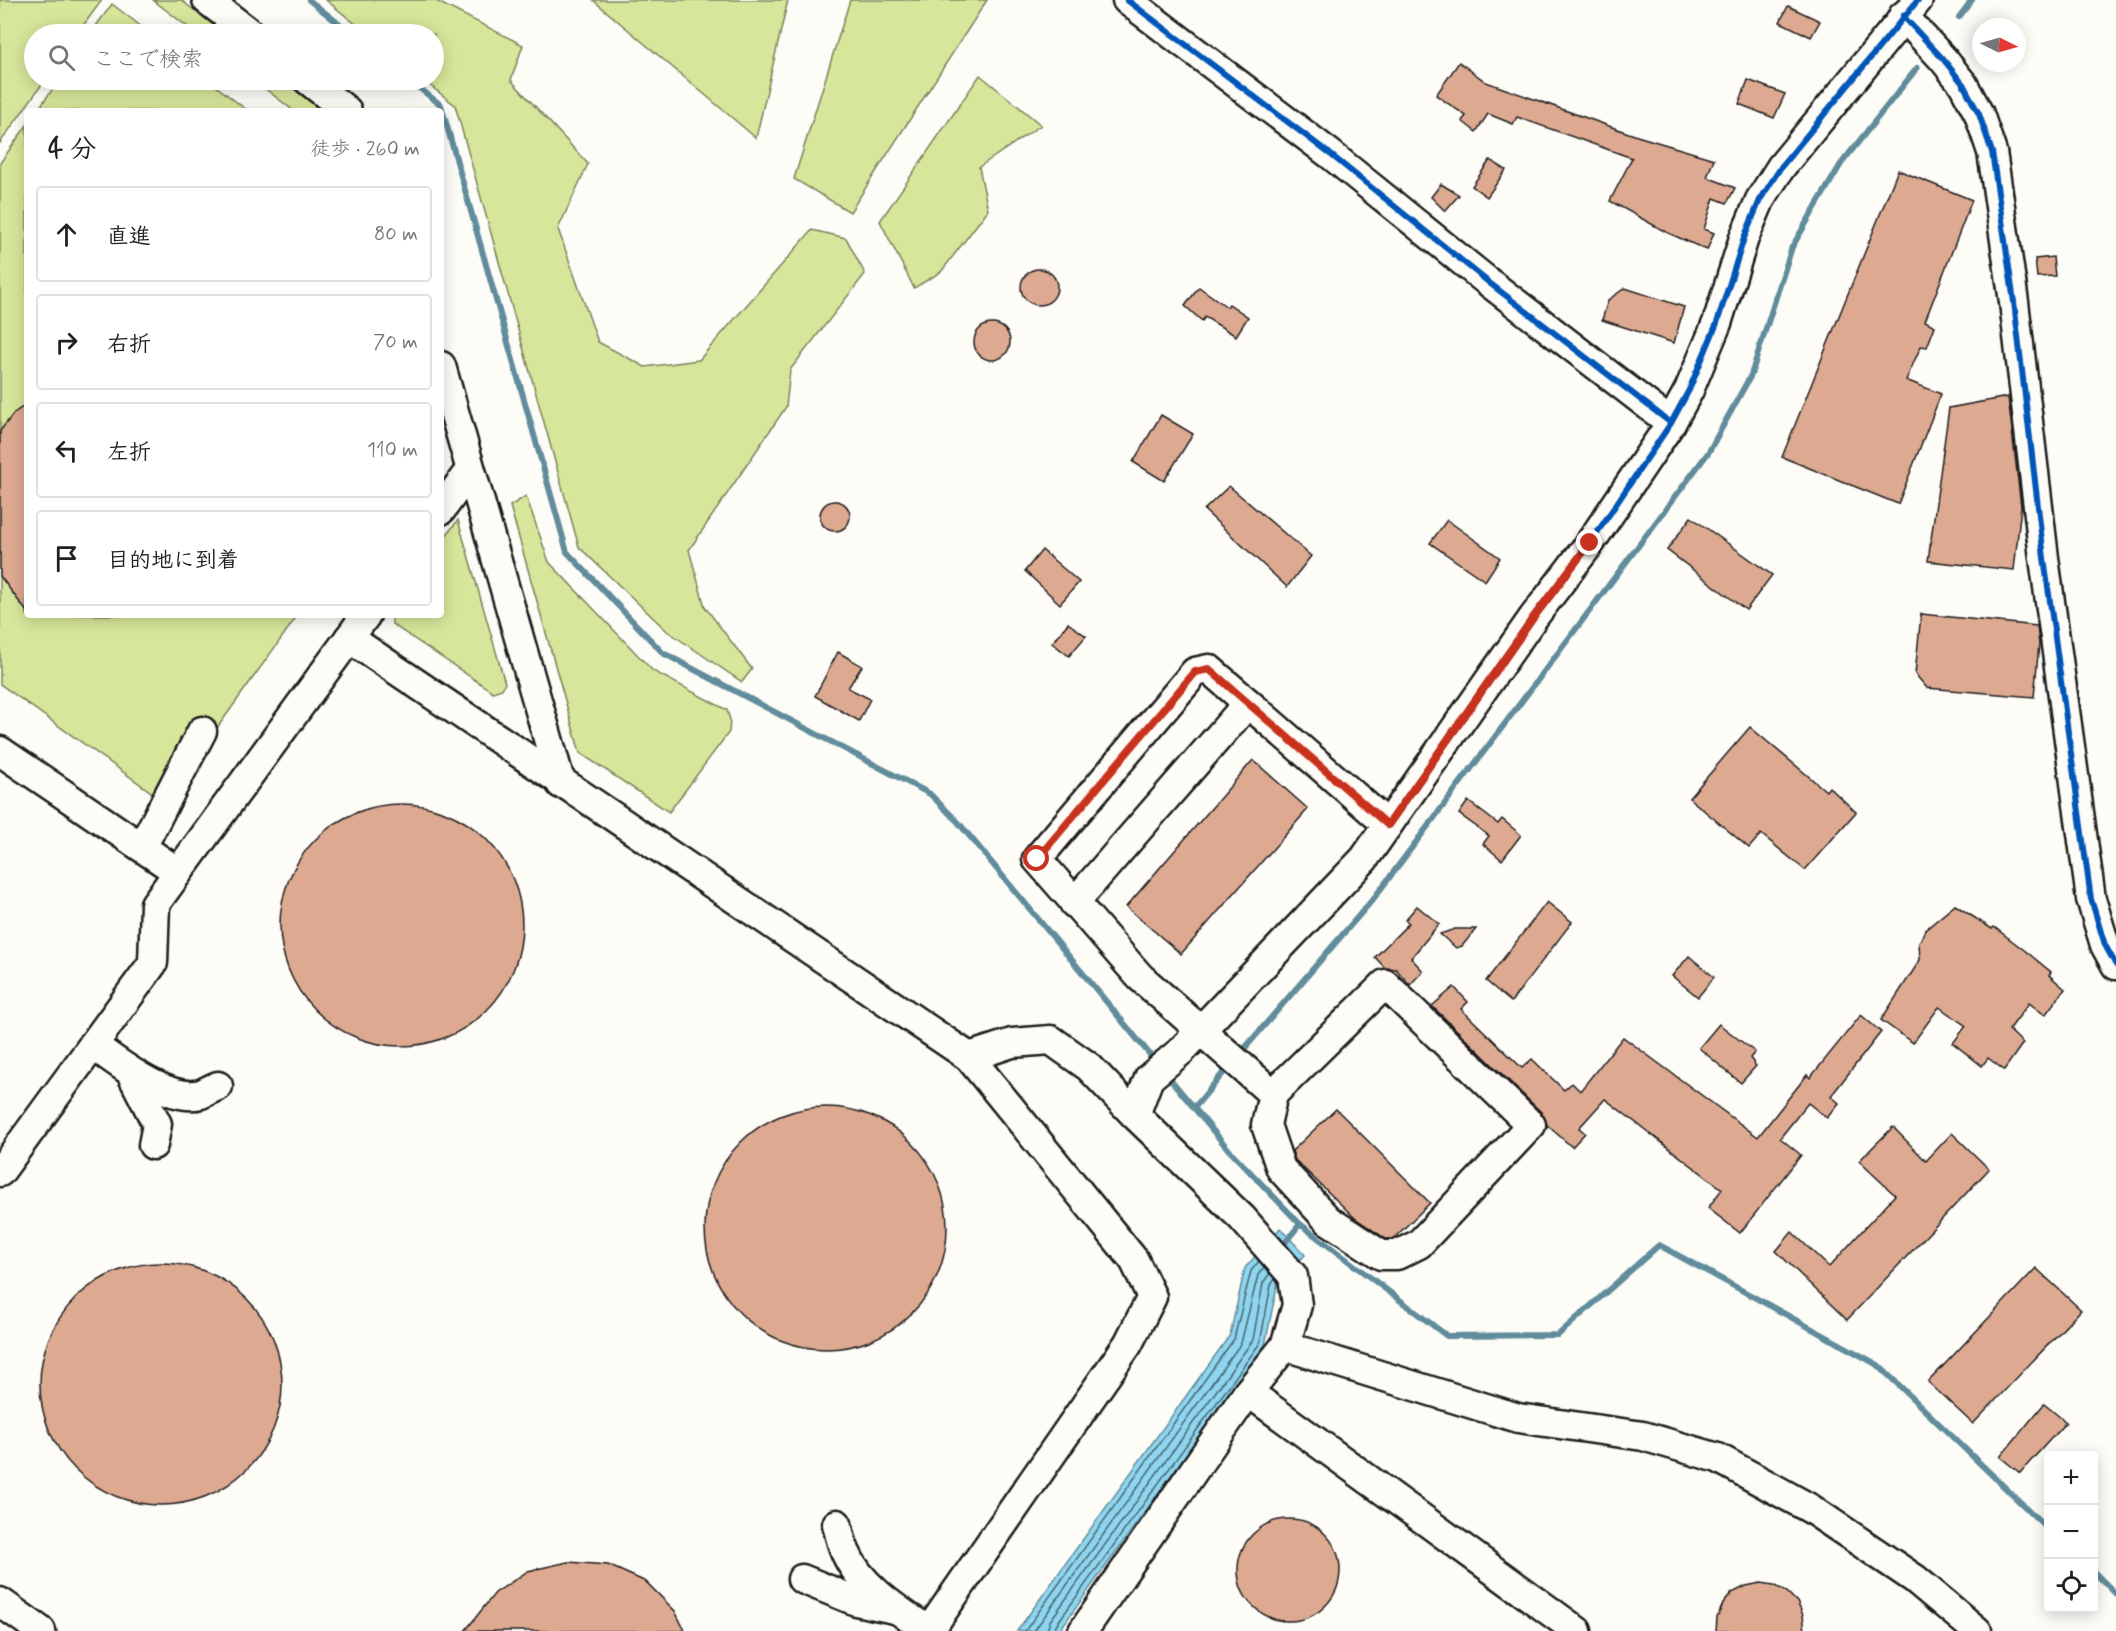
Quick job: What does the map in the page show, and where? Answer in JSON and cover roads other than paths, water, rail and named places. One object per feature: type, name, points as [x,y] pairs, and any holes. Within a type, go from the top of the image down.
[{"type":"street","points":[[207,0],[237,24]]},
{"type":"street","points":[[1136,3],[1330,154],[1487,281],[1671,423]]},
{"type":"street","points":[[1135,1115],[1149,1078],[1201,1031],[1364,859],[1533,618],[1590,543],[1671,423],[1717,323],[1741,247],[1760,200],[1781,167],[1911,8],[1943,59],[1963,84],[1979,114],[1992,152],[2014,302],[2044,558],[2091,899],[2105,945],[2116,965]]},
{"type":"street","points":[[321,90],[343,108]]},
{"type":"street","points":[[444,377],[561,784]]},
{"type":"street","points":[[444,506],[470,470]]},
{"type":"street","points":[[0,1172],[153,963],[155,904],[364,618]]},
{"type":"street","points":[[350,639],[561,784],[969,1058],[1134,1260],[1152,1297],[1128,1344],[929,1631],[895,1609],[860,1575],[845,1552],[837,1524]]},
{"type":"street","points":[[1273,1094],[1140,977],[1037,859],[1195,672],[1209,669],[1388,825]]},
{"type":"street","points":[[1074,903],[1248,703]]},
{"type":"street","points":[[142,847],[202,731]]},
{"type":"street","points":[[0,751],[178,872]]},
{"type":"street","points":[[1386,984],[1531,1125],[1419,1244],[1397,1255],[1381,1255],[1328,1220],[1281,1168],[1266,1125],[1273,1094],[1386,984]]},
{"type":"street","points":[[969,1058],[1012,1043],[1051,1040],[1089,1067],[1135,1115],[1242,1218],[1293,1276],[1297,1305],[1285,1346],[1248,1392],[1083,1631]]},
{"type":"street","points":[[93,1045],[132,1073],[180,1094],[200,1094],[218,1086]]},
{"type":"street","points":[[132,1073],[157,1124],[153,1145]]},
{"type":"street","points":[[1285,1346],[1518,1418],[1642,1436],[1718,1458],[1811,1509],[1915,1579],[1977,1631]]},
{"type":"street","points":[[1248,1392],[1577,1631]]},
{"type":"street","points":[[802,1579],[856,1601],[895,1609]]},
{"type":"street","points":[[0,1602],[41,1631]]},
{"type":"water","points":[[1280,1228],[1305,1255],[1277,1286],[1265,1345],[1059,1631],[1017,1631],[1230,1335],[1245,1268]]},
{"type":"waterway","points":[[309,0],[339,24]]},
{"type":"waterway","points":[[1959,17],[1972,0]]},
{"type":"waterway","points":[[1239,1055],[1374,898],[1708,453],[1751,375],[1792,247],[1841,164],[1917,68]]},
{"type":"waterway","points":[[422,90],[442,108]]},
{"type":"waterway","points":[[444,116],[567,552],[663,653],[930,794],[958,822],[1156,1062]]},
{"type":"waterway","points":[[1194,1108],[1230,1065]]},
{"type":"waterway","points":[[1166,1074],[1229,1150],[1300,1224],[1447,1336],[1558,1335],[1659,1245],[1878,1365],[2044,1525]]},
{"type":"waterway","points":[[1284,1244],[1300,1224]]},
{"type":"waterway","points":[[2098,1576],[2116,1594]]}]
